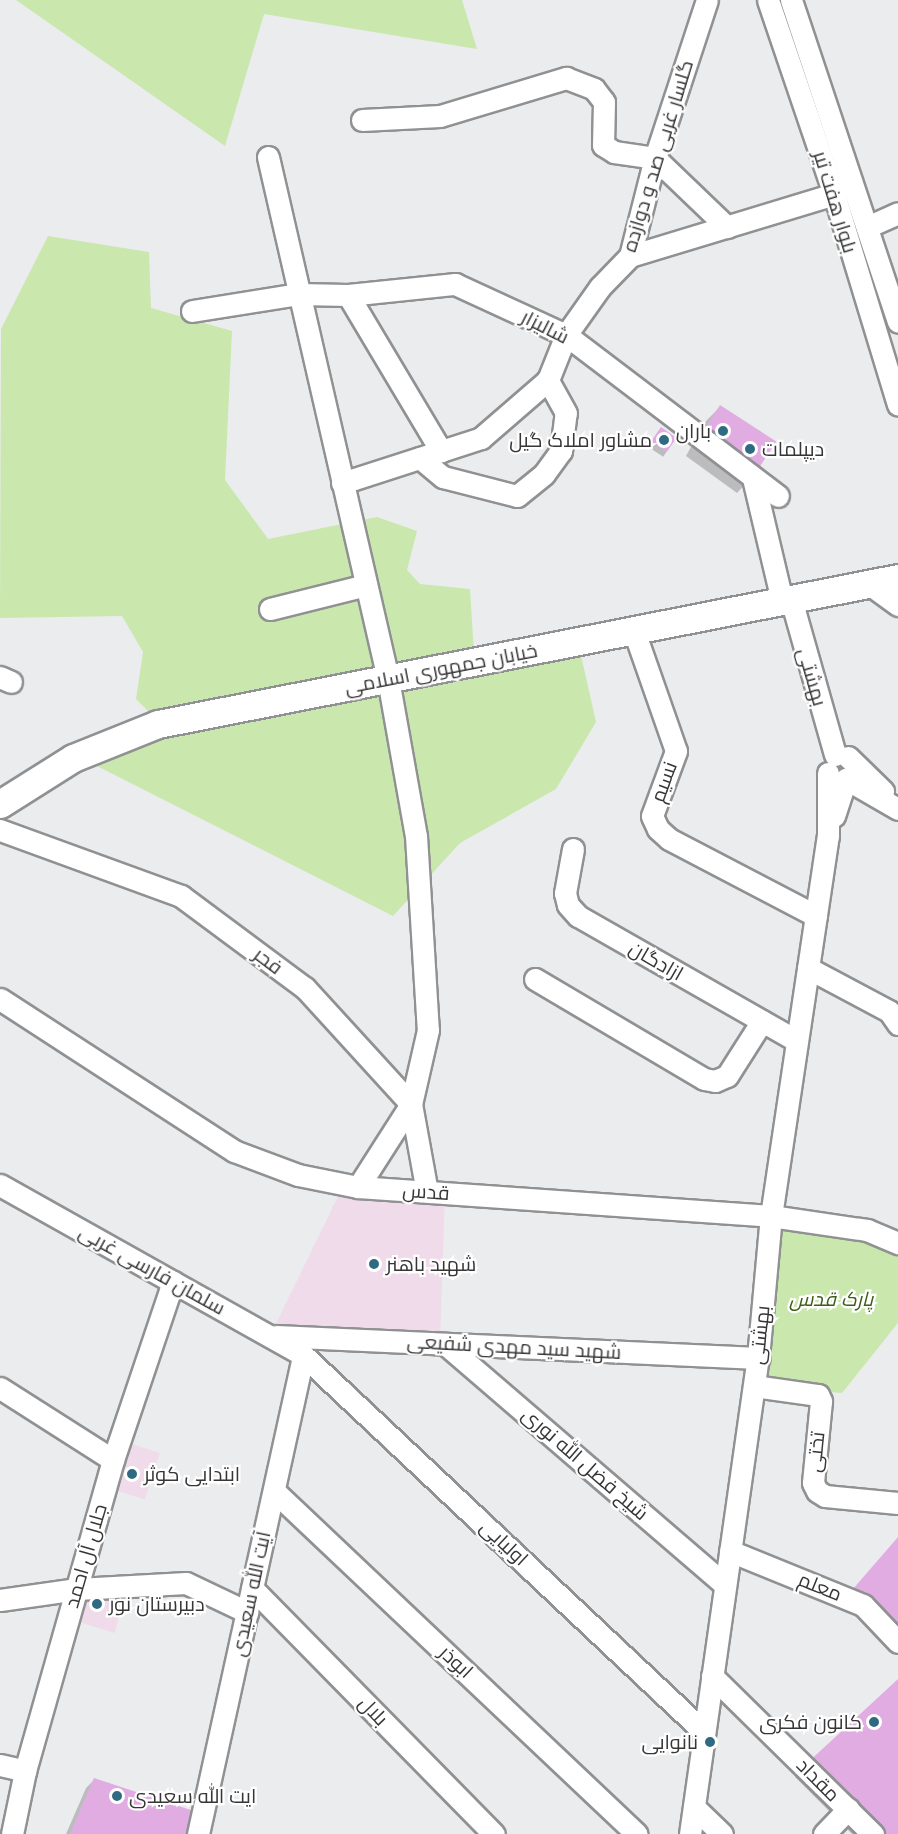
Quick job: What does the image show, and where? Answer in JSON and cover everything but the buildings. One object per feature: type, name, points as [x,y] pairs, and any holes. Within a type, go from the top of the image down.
[{"type":"main road","name":"خیابان جمهوری اسلامی","points":[[0,804],[73,758],[158,724],[898,578]]},
{"type":"street","name":"گلسار غربی صد و دوازده","points":[[342,483],[482,438],[548,380],[566,335],[600,287],[630,256],[655,158],[707,0]]},
{"type":"street","name":"بلوار هفت تیر","points":[[768,0],[834,194],[898,404]]},
{"type":"street","name":"بلوار هفت تیر","points":[[791,0],[898,322]]},
{"type":"street","points":[[362,120],[440,116],[566,78],[594,89],[604,102],[603,146],[614,152],[655,158],[727,227]]},
{"type":"street","points":[[268,158],[388,679],[416,836],[427,1019],[411,1104],[427,1192]]},
{"type":"street","points":[[630,256],[834,194]]},
{"type":"street","points":[[867,226],[898,213]]},
{"type":"street","name":"شالیزار","points":[[192,311],[298,294],[348,295],[455,284],[566,335],[778,496]]},
{"type":"street","points":[[348,295],[441,452]]},
{"type":"street","points":[[420,458],[443,477],[517,496],[544,474],[561,451],[566,413],[548,380]]},
{"type":"street","points":[[753,478],[786,600]]},
{"type":"street","points":[[869,584],[898,605]]},
{"type":"street","points":[[270,609],[366,585]]},
{"type":"street","name":"بهشتی","points":[[690,1834],[758,1358],[771,1216],[839,766],[786,600]]},
{"type":"street","name":"نسیم","points":[[634,631],[676,751],[652,816],[658,829],[669,839],[816,916]]},
{"type":"street","points":[[839,766],[898,808]]},
{"type":"street","name":"فجر","points":[[0,830],[181,896],[305,988],[411,1104]]},
{"type":"street","name":"ازادگان","points":[[573,849],[565,893],[568,906],[578,916],[797,1041]]},
{"type":"street","points":[[808,968],[889,1011],[898,1024]]},
{"type":"street","points":[[535,979],[704,1079],[715,1081],[727,1076],[762,1021]]},
{"type":"street","name":"قدس","points":[[0,999],[234,1151],[298,1175],[358,1187],[771,1216],[867,1230],[898,1243]]},
{"type":"street","points":[[358,1187],[411,1104]]},
{"type":"street","name":"سلمان فارسی غربی","points":[[0,1185],[303,1355]]},
{"type":"street","name":"جلال آل احمد","points":[[12,1834],[25,1771],[113,1460],[173,1282]]},
{"type":"street","name":"شهید سید مهدی شفیعی","points":[[270,1336],[758,1358]]},
{"type":"street","name":"شیخ فضل الله نوری","points":[[445,1344],[726,1585]]},
{"type":"street","name":"آیت الله سعیدی","points":[[198,1834],[303,1355]]},
{"type":"street","name":"اولیایی","points":[[303,1355],[704,1732]]},
{"type":"street","name":"تختی","points":[[754,1386],[818,1395],[821,1401],[813,1483],[818,1491],[825,1496],[898,1503]]},
{"type":"street","points":[[0,1388],[113,1460]]},
{"type":"street","name":"ابوذر","points":[[274,1491],[637,1834]]},
{"type":"street","name":"معلم","points":[[730,1551],[863,1605],[898,1642]]},
{"type":"street","points":[[0,1600],[77,1589],[186,1583],[247,1612]]},
{"type":"street","name":"بلال","points":[[252,1588],[494,1834]]},
{"type":"street","name":"مقداد","points":[[712,1676],[873,1834]]},
{"type":"street","points":[[0,1765],[25,1771]]},
{"type":"street","points":[[694,1807],[722,1834]]},
{"type":"street","points":[[824,1834],[848,1809]]},
{"type":"shaded area","name":"شهید باهنر","points":[[344,1184],[445,1193],[440,1344],[270,1336]]},
{"type":"shaded area","name":"ابتدایی کوثر","points":[[120,1440],[160,1453],[145,1500],[105,1487]]},
{"type":"shaded area","name":"دبیرستان نور","points":[[126,1586],[115,1633],[69,1619],[77,1589]]},
{"type":"green space","points":[[16,0],[462,0],[477,49],[264,14],[225,146]]},
{"type":"green space","points":[[48,236],[149,252],[151,308],[232,331],[225,480],[268,539],[377,517],[417,531],[407,570],[420,584],[470,589],[474,654],[155,718],[136,699],[143,652],[122,616],[0,618],[1,329]]},
{"type":"green space","points":[[578,642],[596,722],[556,789],[460,843],[393,916],[95,765],[76,759],[158,725]]},
{"type":"green space","name":"پارک قدس","points":[[771,1216],[898,1244],[898,1323],[842,1393],[754,1386]]},
{"type":"place","name":"باران","points":[[723,431]]},
{"type":"place","name":"مشاور املاک گیل","points":[[664,440]]},
{"type":"place","name":"دیپلمات","points":[[750,449]]},
{"type":"place","name":"شهید باهنر","points":[[374,1264]]},
{"type":"place","name":"ابتدایی کوثر","points":[[132,1474]]},
{"type":"place","name":"دبیرستان نور","points":[[97,1604]]},
{"type":"place","name":"کانون فکری","points":[[874,1722]]},
{"type":"place","name":"نانوایی","points":[[710,1742]]},
{"type":"place","name":"ایت الله سعیدی","points":[[117,1796]]}]
